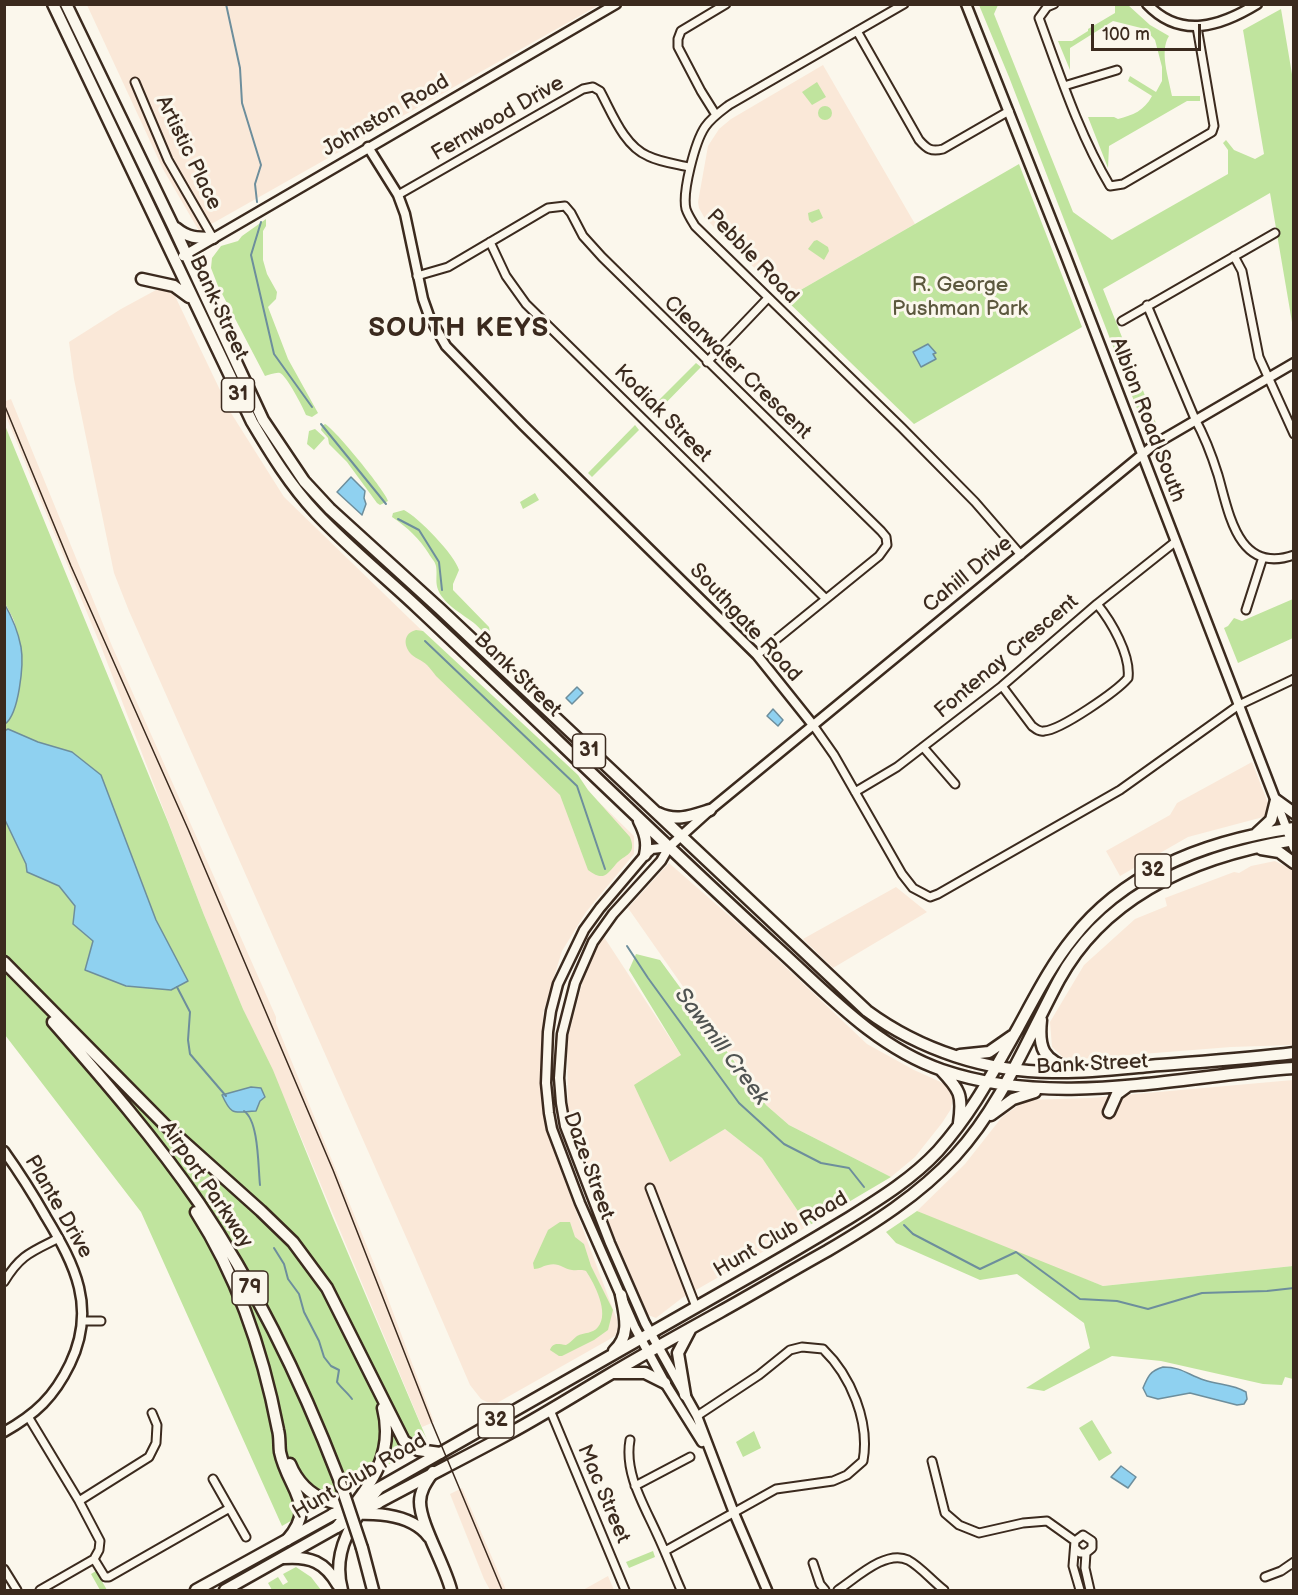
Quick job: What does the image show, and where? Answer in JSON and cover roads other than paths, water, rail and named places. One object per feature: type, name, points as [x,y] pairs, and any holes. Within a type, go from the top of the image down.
[{"type":"main road","name":"Bank Street","points":[[53,4],[191,299],[252,422],[279,468],[317,514],[669,847],[862,1025],[884,1040],[941,1070],[988,1084],[1004,1086],[1045,1090],[1102,1087],[1293,1068]]},
{"type":"main road","name":"Bank Street","points":[[66,4],[263,420],[290,462],[330,509],[867,1011],[892,1029],[951,1055],[996,1068],[1013,1070],[1080,1072],[1293,1053]]},
{"type":"main road","points":[[173,226],[185,236],[213,238]]},
{"type":"main road","points":[[142,279],[174,286],[191,299]]},
{"type":"main road","points":[[417,607],[426,598]]},
{"type":"main road","points":[[1256,834],[1271,820],[1276,800],[1293,813]]},
{"type":"main road","points":[[652,810],[667,818],[681,819],[710,810]]},
{"type":"main road","points":[[636,816],[646,836],[645,855]]},
{"type":"main road","name":"Hunt Club Road","points":[[225,1590],[337,1527],[354,1508],[378,1489],[833,1228],[881,1198],[911,1176],[940,1148],[959,1124],[988,1084],[1059,956],[1082,927],[1107,903],[1136,881],[1172,861],[1216,844],[1256,834],[1290,829]]},
{"type":"main road","name":"Hunt Club Road","points":[[196,1590],[333,1514],[378,1503],[550,1410],[846,1240],[920,1188],[954,1157],[983,1120],[1004,1086],[1071,961],[1093,934],[1123,906],[1159,882],[1185,869],[1220,856],[1252,848],[1292,843]]},
{"type":"main road","points":[[1252,848],[1279,852],[1293,863]]},
{"type":"main road","points":[[728,902],[740,892]]},
{"type":"main road","points":[[4,963],[165,1125],[292,1242],[327,1288],[404,1441],[418,1450],[440,1453]]},
{"type":"main road","name":"Airport Parkway","points":[[4,968],[132,1114],[198,1203],[253,1292],[308,1404],[339,1479],[373,1590]]},
{"type":"main road","points":[[810,978],[820,968]]},
{"type":"main road","points":[[1042,1014],[1040,1037],[1045,1053],[1059,1065],[1080,1072]]},
{"type":"main road","points":[[884,1040],[892,1029]]},
{"type":"main road","points":[[951,1055],[989,1052],[1014,1034]]},
{"type":"main road","points":[[1247,1058],[1248,1072]]},
{"type":"main road","points":[[941,1070],[959,1092],[961,1107],[959,1124]]},
{"type":"main road","points":[[1102,1070],[1102,1087]]},
{"type":"main road","points":[[1108,1112],[1120,1090],[1131,1084]]},
{"type":"main road","points":[[983,1120],[1013,1099],[1045,1090]]},
{"type":"main road","points":[[132,1114],[199,1216],[240,1294],[260,1352],[279,1433],[294,1473],[302,1484],[323,1500],[413,1523],[424,1531],[434,1545]]},
{"type":"main road","points":[[911,1176],[920,1188]]},
{"type":"main road","points":[[610,1355],[620,1345],[626,1332],[621,1295]]},
{"type":"main road","points":[[685,1395],[678,1353],[690,1329]]},
{"type":"main road","points":[[610,1374],[645,1373],[665,1383]]},
{"type":"main road","points":[[342,1590],[339,1577],[340,1555],[354,1508],[379,1467],[386,1442],[384,1413],[373,1379]]},
{"type":"main road","points":[[279,1433],[280,1452],[302,1514],[297,1529],[287,1540]]},
{"type":"main road","points":[[433,1472],[422,1491],[420,1502],[422,1514],[451,1590]]},
{"type":"main road","points":[[284,1558],[309,1558],[320,1563],[329,1571],[342,1590]]},
{"type":"street","name":"Johnston Road","points":[[175,261],[616,4]]},
{"type":"street","points":[[716,115],[701,92],[678,47],[678,39],[681,31],[726,4]]},
{"type":"street","name":"Pebble Road","points":[[904,4],[729,105],[716,115],[704,128],[689,167],[687,212],[696,226],[975,502],[1021,555]]},
{"type":"street","name":"Albion Road South","points":[[966,4],[1276,800],[1290,829],[1292,843]]},
{"type":"street","points":[[1054,4],[1047,7],[1039,18],[1064,86],[1098,166],[1110,186],[1123,184],[1212,132],[1214,126],[1197,27]]},
{"type":"street","points":[[1147,4],[1162,17],[1177,24],[1197,27],[1220,23],[1257,4]]},
{"type":"street","points":[[857,32],[919,140],[927,149],[934,151],[943,149],[1009,111]]},
{"type":"street","points":[[1064,86],[1117,70]]},
{"type":"street","name":"Artistic Place","points":[[135,82],[168,160],[213,238]]},
{"type":"street","name":"Fernwood Drive","points":[[398,195],[584,89],[593,87],[600,92],[628,140],[641,153],[689,167]]},
{"type":"street","name":"Southgate Road","points":[[368,147],[398,195],[405,214],[417,276],[429,316],[446,346],[757,655],[834,754],[902,874],[913,888],[930,897],[938,894],[1120,790],[1239,705]]},
{"type":"street","name":"Clearwater Crescent","points":[[417,276],[448,267],[548,208],[565,206],[590,244],[707,363],[886,537],[887,545],[879,556],[757,655]]},
{"type":"street","points":[[1122,321],[1275,233]]},
{"type":"street","name":"Kodiak Street","points":[[490,242],[506,276],[526,304],[825,598]]},
{"type":"street","points":[[1234,256],[1242,271],[1256,344],[1293,434]]},
{"type":"street","points":[[707,363],[768,298]]},
{"type":"street","points":[[1147,305],[1214,463],[1235,533],[1244,546],[1263,557],[1285,558],[1293,555]]},
{"type":"street","name":"Cahill Drive","points":[[680,837],[1155,444],[1293,363]]},
{"type":"street","name":"Fontenay Crescent","points":[[855,792],[924,747],[1002,686],[1097,603],[1175,542]]},
{"type":"street","points":[[1246,610],[1263,557]]},
{"type":"street","points":[[1002,686],[1032,726],[1044,732],[1054,729],[1098,703],[1122,684],[1128,678],[1127,661],[1110,621],[1097,603]]},
{"type":"street","points":[[1239,705],[1293,679]]},
{"type":"street","points":[[924,747],[955,784]]},
{"type":"street","name":"Daze Street","points":[[645,1335],[565,1126],[559,1078],[562,1034],[575,983],[593,942],[626,899],[661,861],[669,847],[680,837]]},
{"type":"street","name":"Daze Street","points":[[653,1351],[621,1295],[580,1203],[552,1129],[546,1083],[551,1011],[558,984],[577,942],[600,908],[645,855],[652,849],[669,847]]},
{"type":"street","points":[[615,890],[626,899]]},
{"type":"street","points":[[548,1032],[562,1034]]},
{"type":"street","points":[[552,1129],[565,1126]]},
{"type":"street","name":"Plante Drive","points":[[4,1151],[66,1250],[80,1287],[83,1303],[80,1337],[63,1380],[41,1408],[29,1418],[4,1432]]},
{"type":"street","points":[[650,1188],[696,1307]]},
{"type":"street","points":[[580,1203],[593,1197]]},
{"type":"street","points":[[4,1282],[14,1266],[26,1254],[59,1238]]},
{"type":"street","points":[[82,1321],[101,1321]]},
{"type":"street","points":[[665,1551],[776,1489],[839,1479],[863,1461],[864,1430],[853,1390],[823,1349],[802,1347],[783,1355],[759,1375],[697,1416]]},
{"type":"street","points":[[653,1351],[665,1383],[711,1455]]},
{"type":"street","points":[[653,1351],[685,1395],[697,1416],[734,1514],[767,1590]]},
{"type":"street","name":"Mac Street","points":[[550,1410],[625,1590]]},
{"type":"street","points":[[79,1501],[149,1457],[156,1443],[158,1425],[152,1413]]},
{"type":"street","points":[[29,1418],[79,1501],[100,1541],[99,1550],[94,1558],[40,1590]]},
{"type":"street","points":[[630,1440],[629,1464],[635,1486],[681,1590]]},
{"type":"street","points":[[635,1486],[690,1457]]},
{"type":"street","points":[[932,1461],[945,1513],[959,1525],[979,1533],[1023,1523],[1047,1521],[1075,1545],[1080,1553],[1086,1553],[1092,1548],[1090,1538],[1080,1536],[1075,1545],[1073,1566],[1080,1590]]},
{"type":"street","points":[[213,1479],[246,1537]]},
{"type":"street","points":[[94,1558],[101,1573],[109,1577],[228,1509]]},
{"type":"street","points":[[1086,1553],[1085,1568],[1090,1590]]},
{"type":"street","points":[[838,1590],[881,1561],[900,1558],[914,1565],[944,1590]]},
{"type":"street","points":[[813,1563],[820,1584],[825,1590]]},
{"type":"street","points":[[1265,1577],[1281,1572],[1293,1564]]},
{"type":"street","points":[[4,1569],[17,1590]]},
{"type":"water","points":[[928,344],[936,353],[933,354],[936,359],[921,367],[913,352]]},
{"type":"water","points":[[351,477],[365,491],[366,504],[362,515],[337,492]]},
{"type":"water","points":[[4,603],[16,630],[22,655],[17,700],[10,719],[5,724]]},
{"type":"water","points":[[577,687],[583,693],[572,704],[566,698]]},
{"type":"water","points":[[773,709],[783,720],[778,726],[767,716]]},
{"type":"water","points":[[8,729],[38,742],[72,752],[101,775],[156,920],[188,981],[171,990],[126,986],[85,970],[93,941],[73,924],[75,906],[59,886],[27,872],[26,864],[5,820],[4,731]]},
{"type":"water","points":[[251,1087],[261,1088],[265,1097],[260,1101],[256,1111],[234,1112],[228,1107],[222,1095]]},
{"type":"water","points":[[1163,1367],[1175,1368],[1204,1380],[1236,1387],[1246,1392],[1247,1399],[1244,1404],[1237,1405],[1190,1393],[1158,1399],[1147,1396],[1143,1388],[1148,1377],[1155,1370]]},
{"type":"water","points":[[1121,1466],[1136,1477],[1128,1488],[1111,1477]]},
{"type":"waterway","name":"Sawmill Creek","points":[[226,4],[240,68],[242,103],[261,165],[255,184],[257,202]]},
{"type":"waterway","name":"Sawmill Creek","points":[[261,222],[251,255],[274,354],[312,407]]},
{"type":"waterway","name":"Sawmill Creek","points":[[321,424],[386,504]]},
{"type":"waterway","name":"Sawmill Creek","points":[[398,519],[419,530],[439,562],[442,590]]},
{"type":"waterway","name":"Sawmill Creek","points":[[425,641],[577,786],[605,869]]},
{"type":"waterway","name":"Sawmill Creek","points":[[627,946],[739,1103],[784,1144],[821,1163],[849,1168],[864,1187]]},
{"type":"waterway","points":[[177,987],[190,1012],[188,1040],[190,1054],[226,1096]]},
{"type":"waterway","points":[[244,1111],[253,1124],[260,1185]]},
{"type":"waterway","name":"Sawmill Creek","points":[[904,1225],[913,1234],[980,1269],[1016,1252],[1080,1299],[1117,1301],[1148,1309],[1202,1293],[1294,1288]]},
{"type":"waterway","points":[[274,1248],[284,1264],[288,1279],[299,1294],[304,1312],[319,1341],[324,1357],[331,1366],[339,1370],[337,1382],[352,1399]]},
{"type":"tram line","points":[[4,404],[71,566],[188,829],[333,1170],[432,1423],[502,1590]]},
{"type":"district","name":"SOUTH KEYS","points":[[459,329]]},
{"type":"park label","name":"R. George Pushman Park","points":[[960,298]]}]
